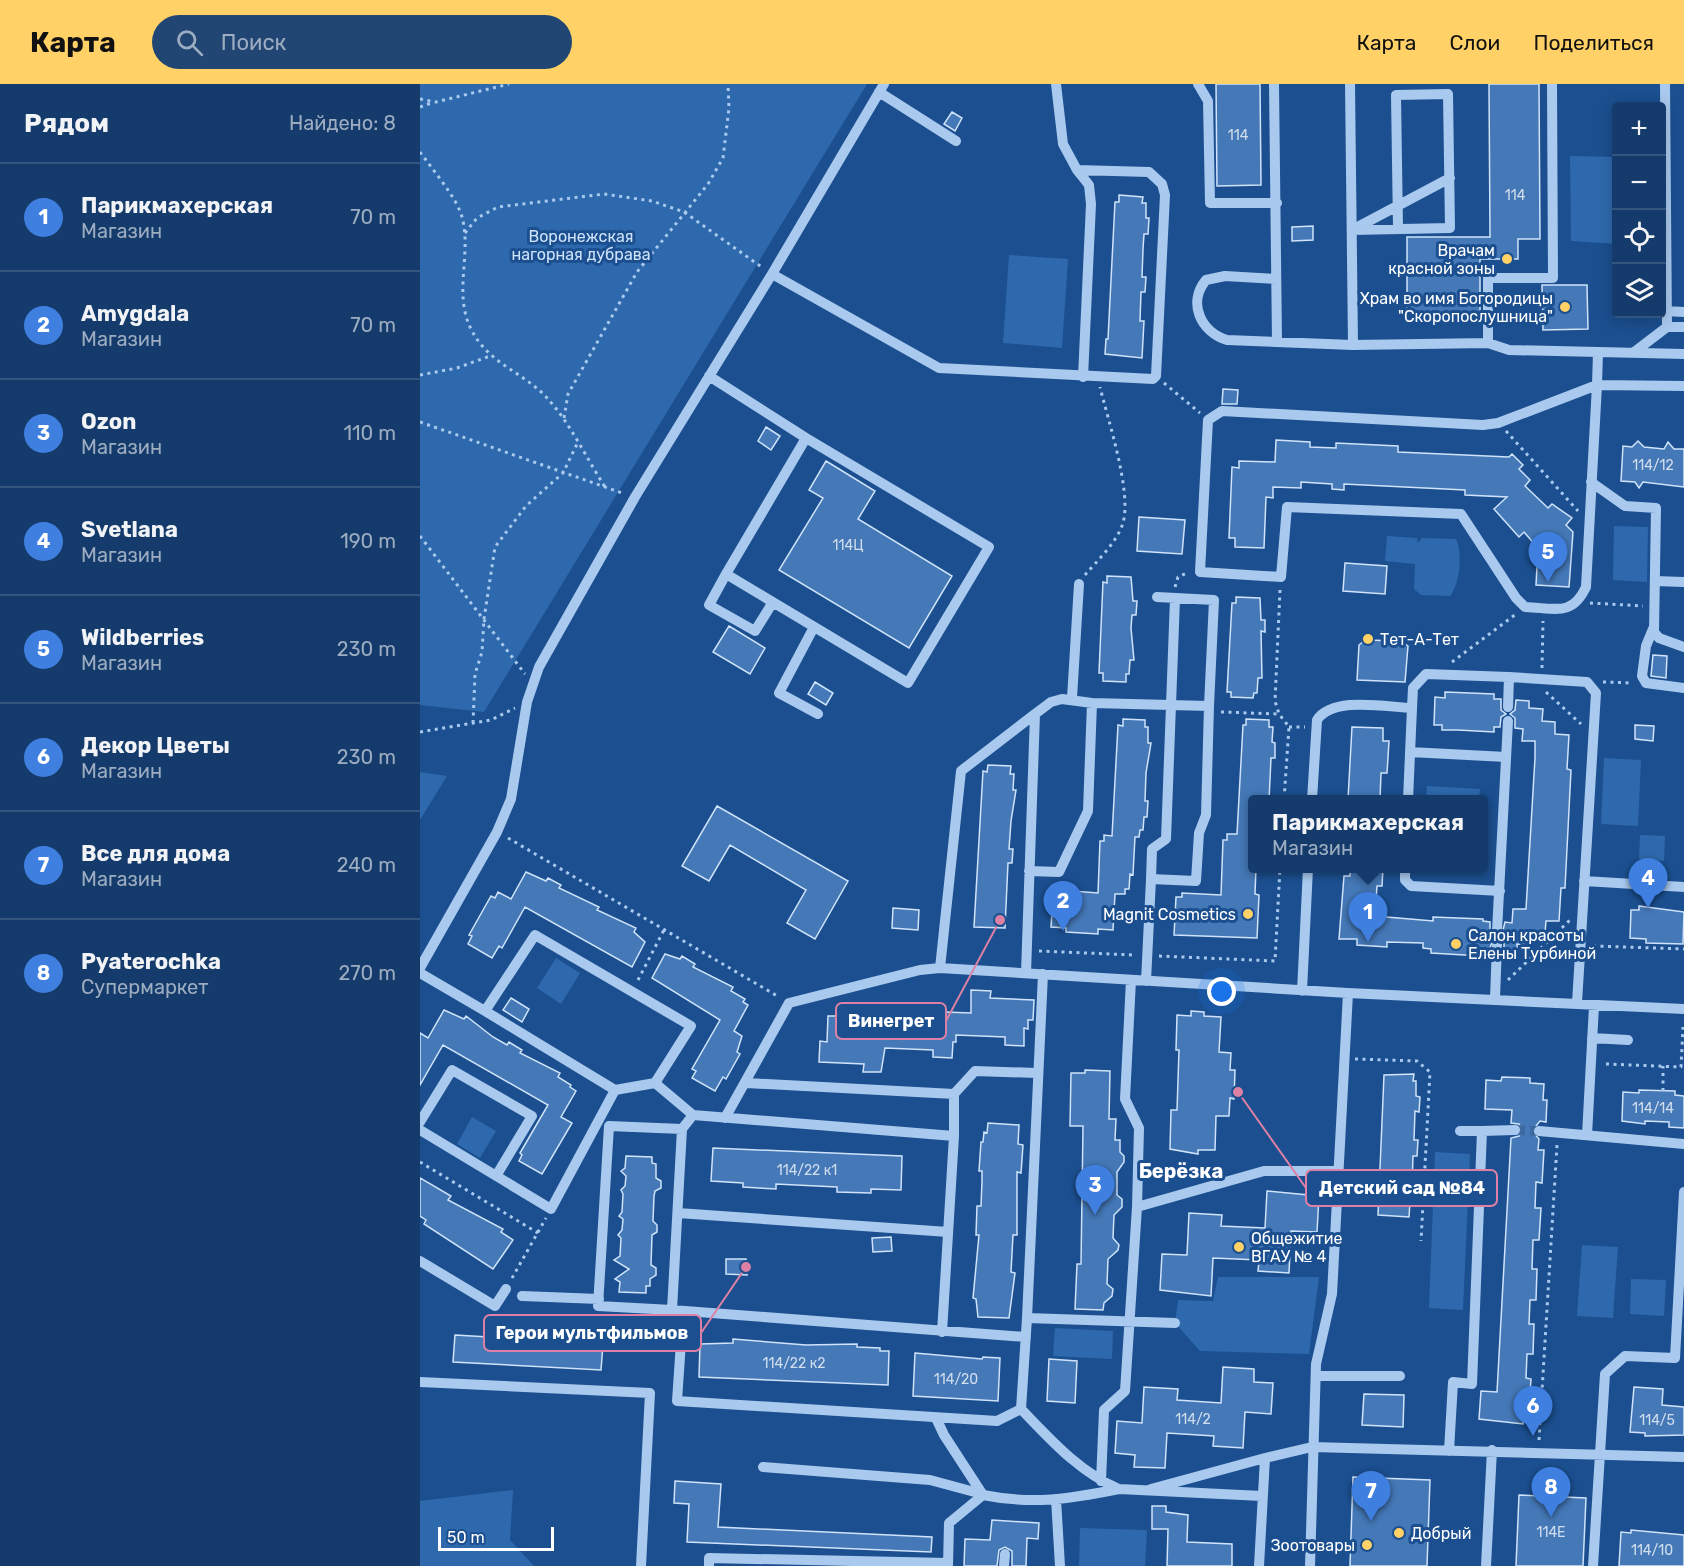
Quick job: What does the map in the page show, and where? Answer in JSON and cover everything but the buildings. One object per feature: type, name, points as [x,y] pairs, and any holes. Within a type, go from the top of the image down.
[{"type":"street","points":[[1056,84],[1063,144],[1077,170],[1089,185],[1091,204],[1083,377]]},
{"type":"street","points":[[1198,84],[1208,101],[1210,203],[1277,203]]},
{"type":"street","points":[[1274,84],[1277,203],[1276,342]]},
{"type":"street","points":[[1350,84],[1353,345]]},
{"type":"street","points":[[1488,343],[1488,278],[1553,278],[1552,84]]},
{"type":"street","points":[[1665,84],[1666,264]]},
{"type":"street","points":[[420,968],[498,832],[511,799],[527,702],[539,667],[635,497],[772,274],[882,88],[956,141]]},
{"type":"street","points":[[1352,230],[1450,228],[1449,94],[1396,95],[1398,228]]},
{"type":"street","points":[[772,274],[939,368],[1146,380],[1155,376],[1165,195],[1162,184],[1149,172],[1077,170]]},
{"type":"street","points":[[1352,230],[1450,178]]},
{"type":"street","points":[[1276,279],[1213,277],[1201,286],[1197,308],[1200,319],[1216,337],[1227,340],[1353,345],[1488,343],[1509,350],[1684,354]]},
{"type":"street","points":[[1667,327],[1666,311],[1684,312]]},
{"type":"street","points":[[1633,352],[1667,327],[1684,327]]},
{"type":"street","points":[[1598,352],[1597,385],[1590,523],[1586,587],[1579,603],[1571,608],[1525,608],[1461,514],[1287,507],[1281,577],[1200,572],[1208,420],[1222,411],[1498,423],[1597,385],[1684,386]]},
{"type":"street","points":[[709,376],[806,438],[989,547],[908,683],[726,574]]},
{"type":"street","points":[[773,602],[755,631],[709,605],[806,438]]},
{"type":"street","points":[[1592,482],[1625,506],[1656,508],[1653,629],[1641,667],[1641,676],[1646,683],[1684,688]]},
{"type":"street","points":[[1655,581],[1684,582]]},
{"type":"street","points":[[1072,698],[1079,584]]},
{"type":"street","points":[[1151,879],[1196,880],[1198,833],[1206,815],[1214,600],[1157,597]]},
{"type":"street","points":[[1146,981],[1152,849],[1166,839],[1175,598]]},
{"type":"street","points":[[814,627],[779,693],[818,714]]},
{"type":"street","points":[[1653,629],[1659,638],[1684,648]]},
{"type":"street","points":[[1408,795],[1413,688],[1426,674],[1587,682],[1596,693],[1576,1002]]},
{"type":"street","points":[[1508,707],[1509,677]]},
{"type":"street","points":[[940,968],[962,771],[1051,702],[1072,698],[1092,703],[1172,704],[1209,709]]},
{"type":"street","points":[[1029,871],[1059,872],[1088,811],[1092,703]]},
{"type":"street","points":[[1312,795],[1315,728],[1323,711],[1338,705],[1412,708]]},
{"type":"street","points":[[1026,973],[1035,714]]},
{"type":"street","points":[[1497,931],[1508,721]]},
{"type":"street","points":[[1410,752],[1506,757]]},
{"type":"street","points":[[1302,991],[1308,873]]},
{"type":"street","points":[[1406,873],[1405,880],[1411,886],[1500,891]]},
{"type":"street","points":[[1584,882],[1684,887]]},
{"type":"street","points":[[420,973],[615,1090],[655,1083],[691,1026],[535,935],[485,1011]]},
{"type":"street","points":[[1495,999],[1497,944]]},
{"type":"street","points":[[725,1118],[747,1083],[789,1003],[920,970],[940,968],[1302,991],[1576,1002],[1594,1005],[1684,1009]]},
{"type":"street","points":[[1043,974],[1021,1409],[1066,1455],[1101,1481],[1119,1489]]},
{"type":"street","points":[[1101,1481],[1104,1410],[1125,1391],[1137,1207],[1139,1128],[1125,1099],[1131,980]]},
{"type":"street","points":[[1310,1566],[1316,1376],[1332,1294],[1348,993]]},
{"type":"street","points":[[1587,1136],[1594,1005]]},
{"type":"street","points":[[1592,1038],[1628,1040]]},
{"type":"street","points":[[420,1122],[452,1070],[532,1116],[496,1176]]},
{"type":"street","points":[[942,1332],[954,1136],[954,1094],[975,1071],[1037,1073]]},
{"type":"street","points":[[655,1083],[693,1115],[954,1136]]},
{"type":"street","points":[[747,1083],[954,1094]]},
{"type":"street","points":[[420,1130],[551,1209],[604,1123],[615,1090]]},
{"type":"street","points":[[693,1115],[682,1128],[672,1310],[682,1327],[677,1401],[997,1421],[1021,1409]]},
{"type":"street","points":[[604,1123],[682,1128]]},
{"type":"street","points":[[604,1123],[598,1306],[1026,1337]]},
{"type":"street","points":[[1460,1131],[1515,1130]]},
{"type":"street","points":[[1449,1450],[1453,1382],[1472,1384],[1482,1131]]},
{"type":"street","points":[[1539,1131],[1684,1144]]},
{"type":"street","points":[[1137,1207],[1264,1171],[1338,1171]]},
{"type":"street","points":[[1593,1566],[1605,1374],[1625,1356],[1675,1358],[1684,1192]]},
{"type":"street","points":[[678,1213],[948,1232]]},
{"type":"street","points":[[420,1261],[495,1306],[506,1288]]},
{"type":"street","points":[[522,1296],[599,1299]]},
{"type":"street","points":[[1027,1318],[1175,1323]]},
{"type":"street","points":[[1316,1376],[1400,1376]]},
{"type":"street","points":[[420,1382],[650,1393],[641,1566]]},
{"type":"street","points":[[936,1418],[944,1436],[982,1495]]},
{"type":"street","points":[[1142,1491],[1312,1447],[1538,1451],[1684,1457]]},
{"type":"street","points":[[1486,1566],[1491,1450]]},
{"type":"street","points":[[1259,1566],[1265,1458]]},
{"type":"street","points":[[763,1467],[930,1480],[982,1495],[1016,1501],[1056,1499],[1119,1489],[1262,1496]]},
{"type":"street","points":[[709,1566],[709,1557],[948,1565],[949,1523],[982,1495]]},
{"type":"street","points":[[1056,1499],[1060,1566]]},
{"type":"street","points":[[1004,1566],[1005,1554]]},
{"type":"path","points":[[420,107],[509,84]]},
{"type":"path","points":[[564,419],[568,394],[637,272],[708,184],[723,158],[729,108],[728,84]]},
{"type":"path","points":[[420,99],[436,102]]},
{"type":"path","points":[[420,152],[461,214],[465,233],[463,302],[471,329],[490,356],[541,392],[564,419],[605,487]]},
{"type":"path","points":[[465,233],[477,218],[498,207],[591,194],[652,201],[684,212],[772,274]]},
{"type":"path","points":[[420,375],[457,368],[490,356]]},
{"type":"path","points":[[1155,376],[1208,420]]},
{"type":"path","points":[[1079,584],[1118,533],[1125,511],[1123,488],[1098,378]]},
{"type":"path","points":[[420,422],[635,497]]},
{"type":"path","points":[[1498,423],[1590,523]]},
{"type":"path","points":[[473,723],[475,674],[482,652],[484,619],[495,547],[507,528],[526,506],[563,473],[577,444]]},
{"type":"path","points":[[420,536],[533,685]]},
{"type":"path","points":[[1175,598],[1178,577],[1187,572],[1200,572]]},
{"type":"path","points":[[1281,577],[1275,687],[1279,714],[1289,727],[1284,795]]},
{"type":"path","points":[[1579,603],[1654,606]]},
{"type":"path","points":[[1435,674],[1525,608]]},
{"type":"path","points":[[1543,608],[1537,679],[1593,736]]},
{"type":"path","points":[[1587,682],[1646,683]]},
{"type":"path","points":[[420,732],[491,720],[527,702]]},
{"type":"path","points":[[1209,709],[1279,714]]},
{"type":"path","points":[[498,832],[665,928],[789,1003]]},
{"type":"path","points":[[1275,961],[1280,873]]},
{"type":"path","points":[[1496,983],[1505,983],[1582,908]]},
{"type":"path","points":[[632,992],[665,928]]},
{"type":"path","points":[[1588,945],[1684,949]]},
{"type":"path","points":[[1606,1064],[1681,1067],[1683,1027]]},
{"type":"path","points":[[1345,1059],[1417,1061],[1430,1072],[1421,1241]]},
{"type":"path","points":[[1663,1066],[1663,1091]]},
{"type":"path","points":[[1538,1451],[1558,1133]]},
{"type":"path","points":[[420,1162],[538,1233]]},
{"type":"path","points":[[506,1288],[551,1209]]},
{"type":"green space","name":"Воронежская нагорная дубрава","points":[[420,84],[867,84],[484,712],[420,705]]},
{"type":"green space","points":[[1570,156],[1612,157],[1612,244],[1571,241]]},
{"type":"green space","points":[[1009,255],[1068,259],[1062,348],[1003,343]]},
{"type":"green space","points":[[1614,526],[1648,527],[1647,582],[1613,580]]},
{"type":"green space","points":[[1387,536],[1417,538],[1418,543],[1422,538],[1456,539],[1459,568],[1456,584],[1450,596],[1421,595],[1414,589],[1415,564],[1385,561]]},
{"type":"green space","points":[[1604,758],[1641,760],[1638,826],[1601,824]]},
{"type":"green space","points":[[420,772],[447,776],[420,820]]},
{"type":"green space","points":[[1427,786],[1480,789],[1479,795],[1426,795]]},
{"type":"green space","points":[[1640,835],[1665,836],[1664,861],[1639,859]]},
{"type":"green space","points":[[556,958],[580,973],[561,1004],[537,988]]},
{"type":"green space","points":[[472,1117],[496,1131],[480,1158],[457,1144]]},
{"type":"green space","points":[[1435,1152],[1470,1154],[1463,1310],[1429,1308]]},
{"type":"green space","points":[[1582,1245],[1618,1247],[1613,1318],[1577,1316]]},
{"type":"green space","points":[[1218,1277],[1319,1277],[1309,1354],[1200,1351],[1175,1323],[1178,1300],[1213,1301]]},
{"type":"green space","points":[[1631,1279],[1666,1280],[1664,1316],[1630,1314]]},
{"type":"green space","points":[[1055,1328],[1113,1331],[1112,1359],[1053,1356]]},
{"type":"green space","points":[[513,1490],[510,1540],[534,1566],[420,1566],[420,1501]]},
{"type":"green space","points":[[1080,1528],[1147,1530],[1145,1566],[1079,1566]]},
{"type":"tunnel","points":[[1515,1130],[1539,1131]]},
{"type":"place","name":"Врачам красной зоны","points":[[1507,259]]},
{"type":"place","name":"Храм во имя Богородицы \"Скоропослушница\"","points":[[1565,307]]},
{"type":"place","name":"Wildberries","points":[[1548,582]]},
{"type":"place","name":"Тет-А-Тет","points":[[1368,639]]},
{"type":"place","name":"Svetlana","points":[[1648,908]]},
{"type":"place","name":"Magnit Cosmetics","points":[[1248,914]]},
{"type":"place","name":"Винегрет","points":[[1000,920]]},
{"type":"place","name":"Amygdala","points":[[1063,931]]},
{"type":"place","name":"Парикмахерская","points":[[1368,942]]},
{"type":"place","name":"Салон красоты Елены Турбиной","points":[[1456,944]]},
{"type":"place","name":"Детский сад №84","points":[[1238,1092]]},
{"type":"place","name":"Ozon","points":[[1095,1215]]},
{"type":"place","name":"Общежитие ВГАУ № 4","points":[[1239,1247]]},
{"type":"place","name":"Герои мультфильмов","points":[[746,1267]]},
{"type":"place","name":"Декор Цветы","points":[[1533,1436]]},
{"type":"place","name":"Pyaterochka","points":[[1551,1517]]},
{"type":"place","name":"Все для дома","points":[[1371,1521]]},
{"type":"place","name":"Добрый","points":[[1399,1533]]},
{"type":"place","name":"Зоотовары","points":[[1367,1545]]},
{"type":"district","name":"Берёзка","points":[[1181,1171]]}]
